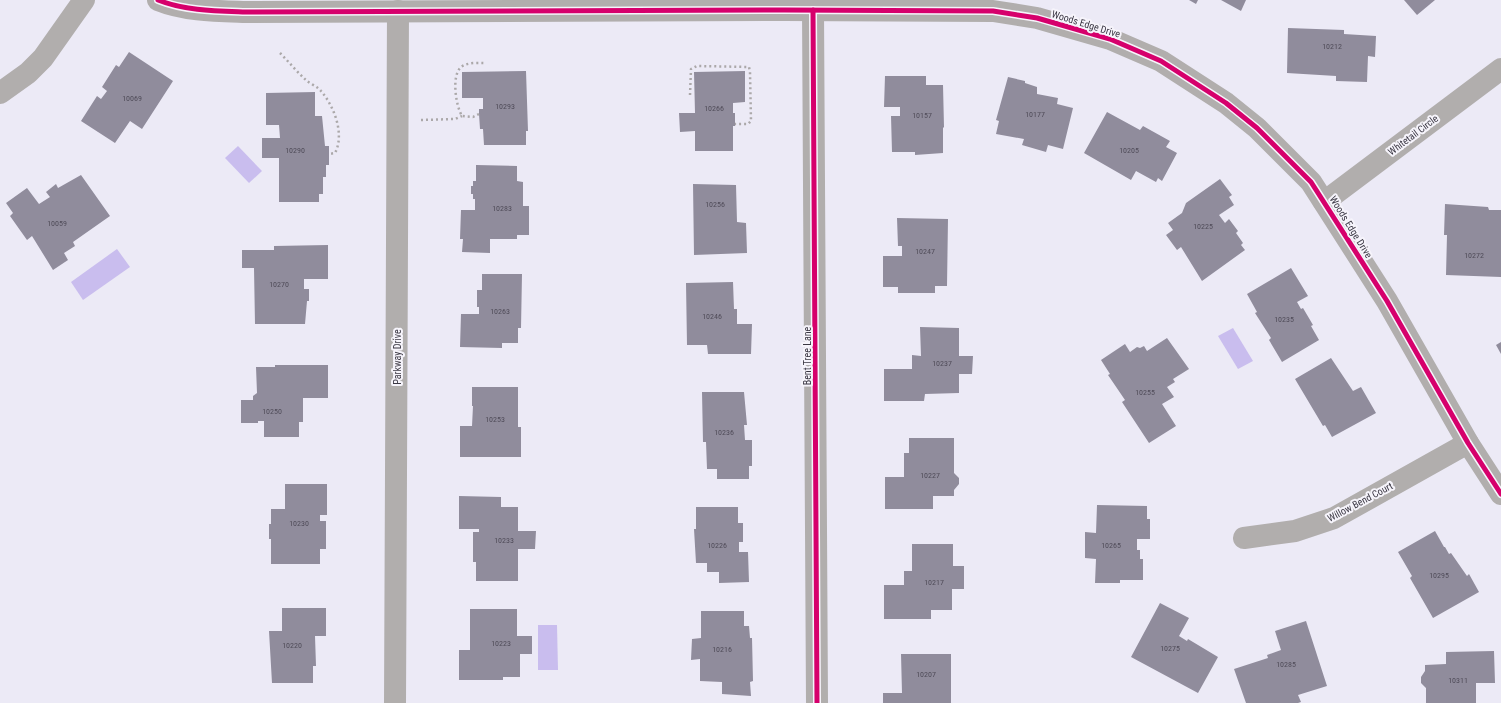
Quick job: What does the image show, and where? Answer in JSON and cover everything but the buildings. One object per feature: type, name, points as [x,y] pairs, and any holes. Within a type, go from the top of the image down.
[{"type":"street","points":[[0,93],[28,73],[43,58],[84,0]]},
{"type":"street","name":"Woods Edge Drive","points":[[158,0],[168,4],[207,11],[993,11],[1037,18],[1110,39],[1161,61],[1226,103],[1258,128],[1310,182],[1387,301],[1468,443],[1501,494]]},
{"type":"street","name":"Bent Tree Lane","points":[[813,10],[817,703]]},
{"type":"street","name":"Parkway Drive","points":[[395,703],[398,12]]},
{"type":"street","name":"Whitetail Circle","points":[[1324,202],[1501,69]]},
{"type":"street","name":"Willow Bend Court","points":[[1244,538],[1295,531],[1334,518],[1468,443]]},
{"type":"path","points":[[280,53],[306,80],[320,89],[332,106],[337,124],[339,146],[334,153],[329,154]]},
{"type":"path","points":[[462,116],[455,99],[457,75],[460,69],[470,63],[486,63]]},
{"type":"path","points":[[690,95],[691,69],[697,66],[749,67],[751,121],[748,124],[736,124]]},
{"type":"path","points":[[417,120],[455,119],[462,116],[473,117],[479,114]]},
{"type":"shaded area","points":[[238,146],[262,171],[249,183],[225,158]]},
{"type":"shaded area","points":[[117,249],[130,267],[83,300],[71,282]]},
{"type":"shaded area","points":[[1233,328],[1253,361],[1238,369],[1218,336]]},
{"type":"shaded area","points":[[538,625],[557,625],[558,670],[538,670]]},
{"type":"cycle path","points":[[158,0],[168,4],[190,8],[213,11],[246,12],[784,10],[993,11],[1037,18],[1110,39],[1161,61],[1226,103],[1257,128],[1311,182],[1387,301],[1468,443],[1501,494]]},
{"type":"cycle path","points":[[813,10],[817,703]]}]
